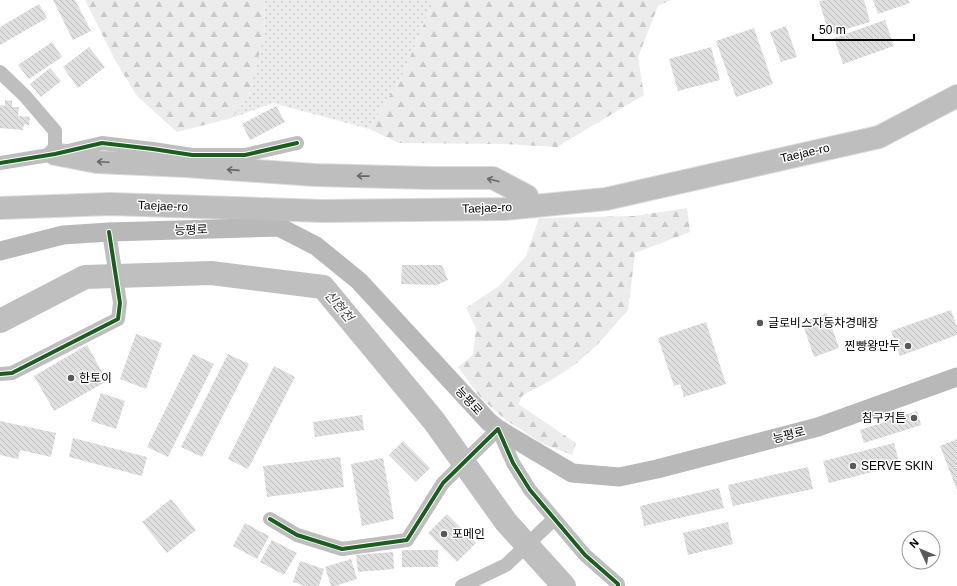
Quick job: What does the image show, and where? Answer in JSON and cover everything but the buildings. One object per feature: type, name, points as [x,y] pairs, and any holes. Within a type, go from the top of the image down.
[{"type":"highway","name":"Taejae-ro","points":[[0,196],[107,192],[494,200],[607,187],[739,160],[872,127],[957,86]]},
{"type":"highway","name":"Taejae-ro","points":[[0,208],[110,204],[323,211],[504,208],[606,199],[878,137],[957,96]]},
{"type":"highway","points":[[55,154],[96,162],[186,166],[315,175],[421,178],[493,178],[527,196]]},
{"type":"main road","name":"능평로","points":[[5,247],[63,235],[109,232],[279,227],[316,246],[360,281],[489,422],[498,429],[572,473],[619,477],[664,467],[818,427],[957,377]]},
{"type":"street","points":[[0,72],[25,96],[55,131],[55,154]]},
{"type":"street","points":[[0,163],[55,154],[102,143],[192,155],[244,154],[297,143]]},
{"type":"street","points":[[0,374],[12,373],[118,319],[120,303],[109,232]]},
{"type":"street","points":[[270,519],[297,535],[342,549],[407,540],[443,483],[498,429],[513,463],[526,485],[585,554],[618,585]]},
{"type":"street","points":[[462,586],[506,565],[554,519]]},
{"type":"green space","points":[[85,0],[265,0],[264,35],[249,95],[232,118],[177,132],[137,96],[115,60]]},
{"type":"green space","points":[[265,0],[434,0],[402,76],[369,129],[273,103],[232,118],[249,95],[264,35]]},
{"type":"green space","points":[[434,0],[671,0],[658,6],[638,57],[644,95],[557,147],[504,144],[399,143],[369,129],[402,76]]},
{"type":"green space","points":[[687,208],[690,232],[635,253],[628,310],[598,344],[573,366],[550,381],[523,395],[518,404],[576,443],[572,455],[541,443],[506,420],[480,397],[458,367],[473,355],[476,328],[466,308],[499,286],[526,256],[539,218],[634,216]]},
{"type":"waterway","name":"신현천","points":[[0,321],[85,277],[211,273],[323,287],[434,421],[506,522],[564,586]]},
{"type":"cycle path","points":[[0,163],[55,154],[102,143],[192,155],[245,155],[297,143]]},
{"type":"cycle path","points":[[0,374],[12,373],[118,319],[120,303],[109,232]]},
{"type":"cycle path","points":[[270,519],[297,535],[342,549],[407,540],[443,483],[498,429],[513,463],[530,490],[585,555],[618,584],[618,586]]},
{"type":"place","name":"글로비스자동차경매장","points":[[760,323]]},
{"type":"place","name":"찐빵왕만두","points":[[908,346]]},
{"type":"place","name":"한토이","points":[[71,378]]},
{"type":"place","name":"침구커튼","points":[[914,418]]},
{"type":"place","name":"SERVE SKIN","points":[[853,466]]},
{"type":"place","name":"포메인","points":[[444,534]]}]
